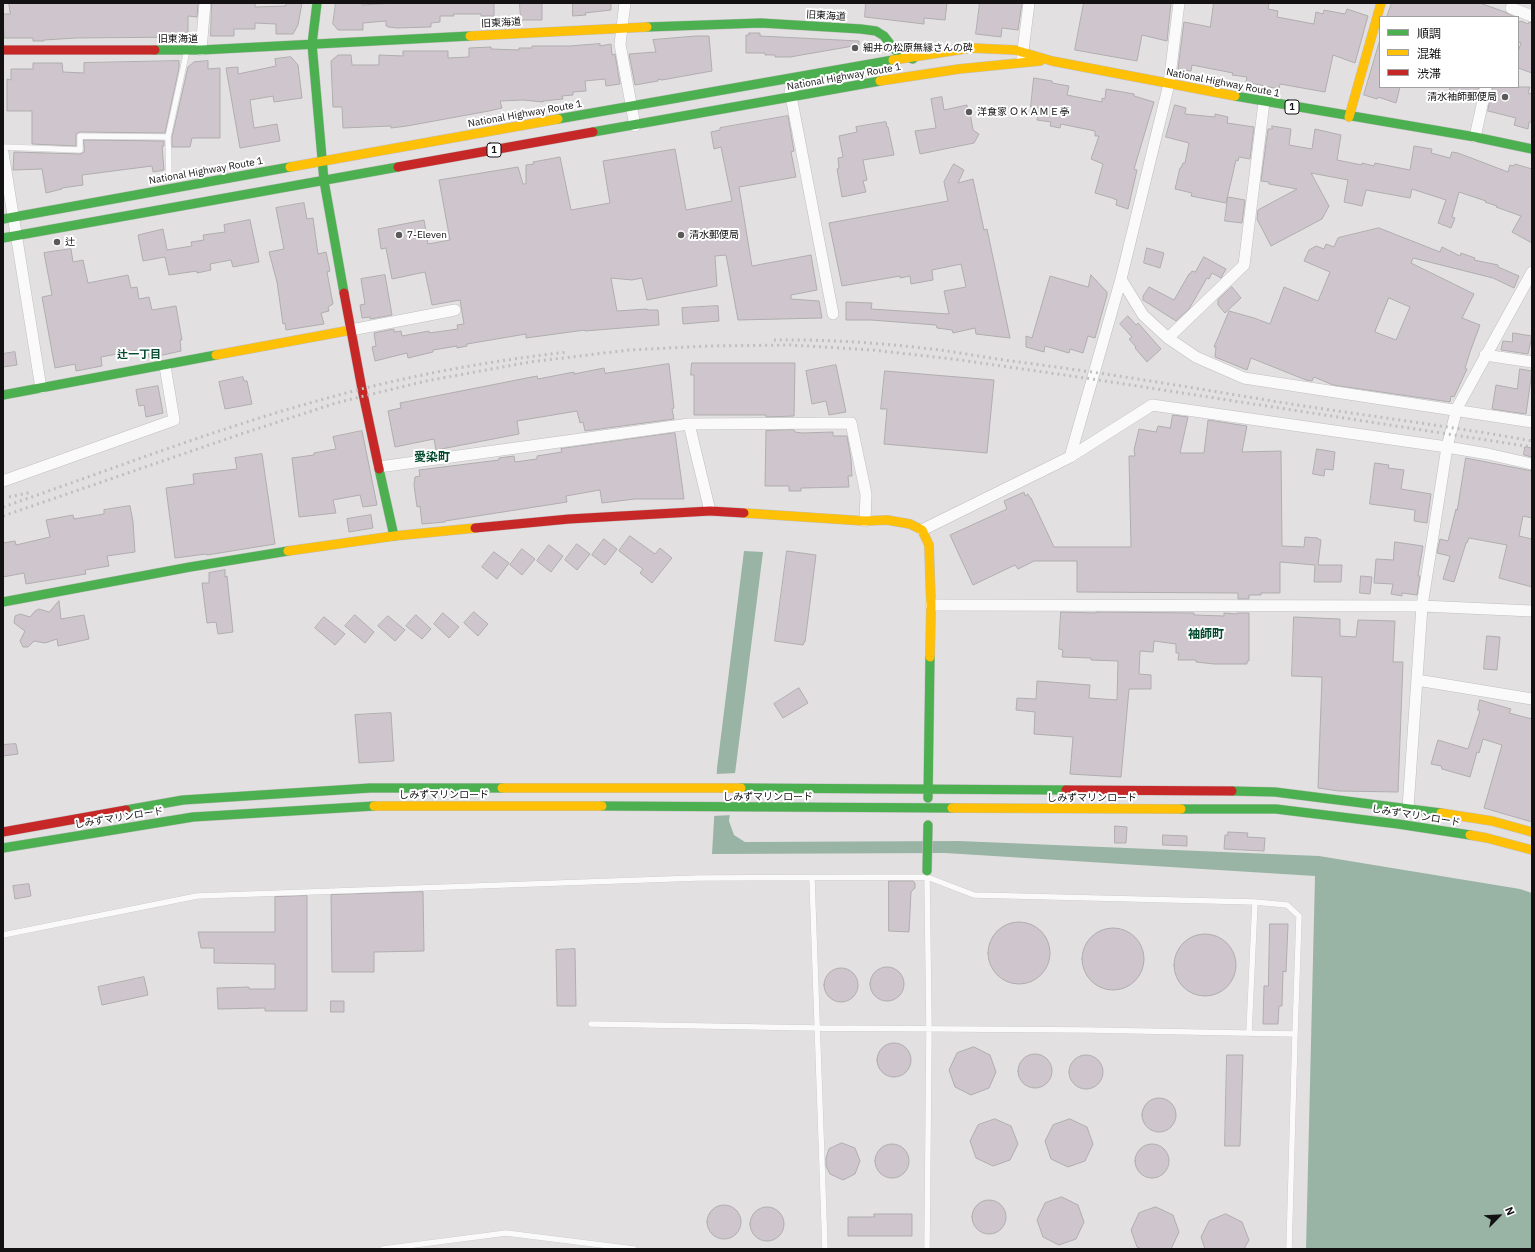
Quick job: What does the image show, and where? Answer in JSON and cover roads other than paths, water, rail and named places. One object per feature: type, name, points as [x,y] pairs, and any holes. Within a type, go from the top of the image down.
[{"type":"main road","points":[[317,3],[312,44],[324,181],[351,330],[394,536]]},
{"type":"main road","points":[[1349,117],[1381,3]]},
{"type":"main road","name":"旧東海道","points":[[3,50],[201,50],[621,28],[761,23],[876,31],[884,36],[900,54],[909,58],[933,63],[977,60],[983,62],[986,66]]},
{"type":"main road","name":"National Highway Route 1","points":[[8,218],[631,106],[971,48],[986,47],[1015,50],[1022,58]]},
{"type":"main road","name":"National Highway Route 1","points":[[3,238],[869,83],[986,66],[1022,58],[1052,61],[1264,102],[1475,137],[1532,150]]},
{"type":"main road","points":[[3,395],[165,366],[351,330]]},
{"type":"main road","points":[[3,602],[190,567],[394,536],[568,519],[710,511],[778,514],[865,521],[887,520],[910,524],[922,530],[929,545],[931,605],[927,874]]},
{"type":"main road","name":"しみずマリンロード","points":[[3,832],[183,800],[370,788],[928,788],[1275,792],[1408,808],[1492,821],[1532,832]]},
{"type":"main road","name":"しみずマリンロード","points":[[3,848],[193,817],[380,806],[743,807],[928,817],[1276,809],[1405,825],[1487,838],[1532,850]]},
{"type":"street","points":[[201,50],[205,3]]},
{"type":"street","points":[[625,3],[620,44],[635,126]]},
{"type":"street","points":[[1022,58],[1029,3]]},
{"type":"street","points":[[1070,457],[1121,279],[1169,84],[1179,3]]},
{"type":"street","points":[[1511,9],[1532,16]]},
{"type":"street","points":[[788,79],[833,314]]},
{"type":"street","points":[[1475,137],[1486,88]]},
{"type":"street","points":[[1168,338],[1244,265],[1264,102]]},
{"type":"street","points":[[3,153],[8,218],[17,236],[41,388]]},
{"type":"street","points":[[1408,808],[1422,606],[1447,447],[1456,411],[1485,355],[1532,272]]},
{"type":"street","points":[[1121,279],[1143,315],[1168,338],[1196,357],[1244,378],[1532,422]]},
{"type":"street","points":[[351,330],[455,310]]},
{"type":"street","points":[[1485,355],[1532,362]]},
{"type":"street","points":[[3,481],[174,420],[165,366]]},
{"type":"street","points":[[922,530],[1070,457],[1152,405],[1447,447],[1532,464]]},
{"type":"street","points":[[379,467],[689,424],[851,423],[866,494],[865,521]]},
{"type":"street","points":[[689,424],[710,511]]},
{"type":"street","points":[[931,605],[1422,606],[1532,611]]},
{"type":"street","points":[[1417,680],[1532,699]]},
{"type":"lane","points":[[169,175],[168,137],[187,50]]},
{"type":"lane","points":[[3,147],[80,150],[80,136],[168,137]]},
{"type":"lane","points":[[927,874],[929,1029],[927,1249]]},
{"type":"lane","points":[[3,935],[197,896],[698,878],[812,879],[927,874],[974,895],[1256,902],[1287,906],[1299,916],[1289,1249]]},
{"type":"lane","points":[[812,879],[825,1249]]},
{"type":"lane","points":[[1248,1032],[1256,902]]},
{"type":"lane","points":[[591,1024],[817,1028],[1248,1032],[1295,1034]]},
{"type":"lane","points":[[383,1249],[506,1233],[634,1249]]},
{"type":"railway","points":[[774,340],[818,340],[864,343],[954,352],[1532,441]]},
{"type":"railway","points":[[3,516],[336,403],[426,381],[530,362],[629,350],[708,346],[791,345],[872,350],[953,359],[1532,447]]},
{"type":"railway","points":[[3,507],[209,434],[364,388],[421,375],[509,360],[568,352]]},
{"type":"railway","points":[[9,497],[32,492]]},
{"type":"place","name":"細井の松原無縁さんの碑","points":[[855,48]]},
{"type":"place","name":"清水袖師郵便局","points":[[1505,97]]},
{"type":"place","name":"洋食家 ＯＫＡＭＥ亭","points":[[969,112]]},
{"type":"place","name":"7-Eleven","points":[[399,235]]},
{"type":"place","name":"清水郵便局","points":[[681,235]]},
{"type":"place","name":"辻","points":[[57,242]]},
{"type":"district","name":"辻一丁目","points":[[139,355]]},
{"type":"district","name":"愛染町","points":[[432,458]]},
{"type":"district","name":"袖師町","points":[[1206,635]]}]
